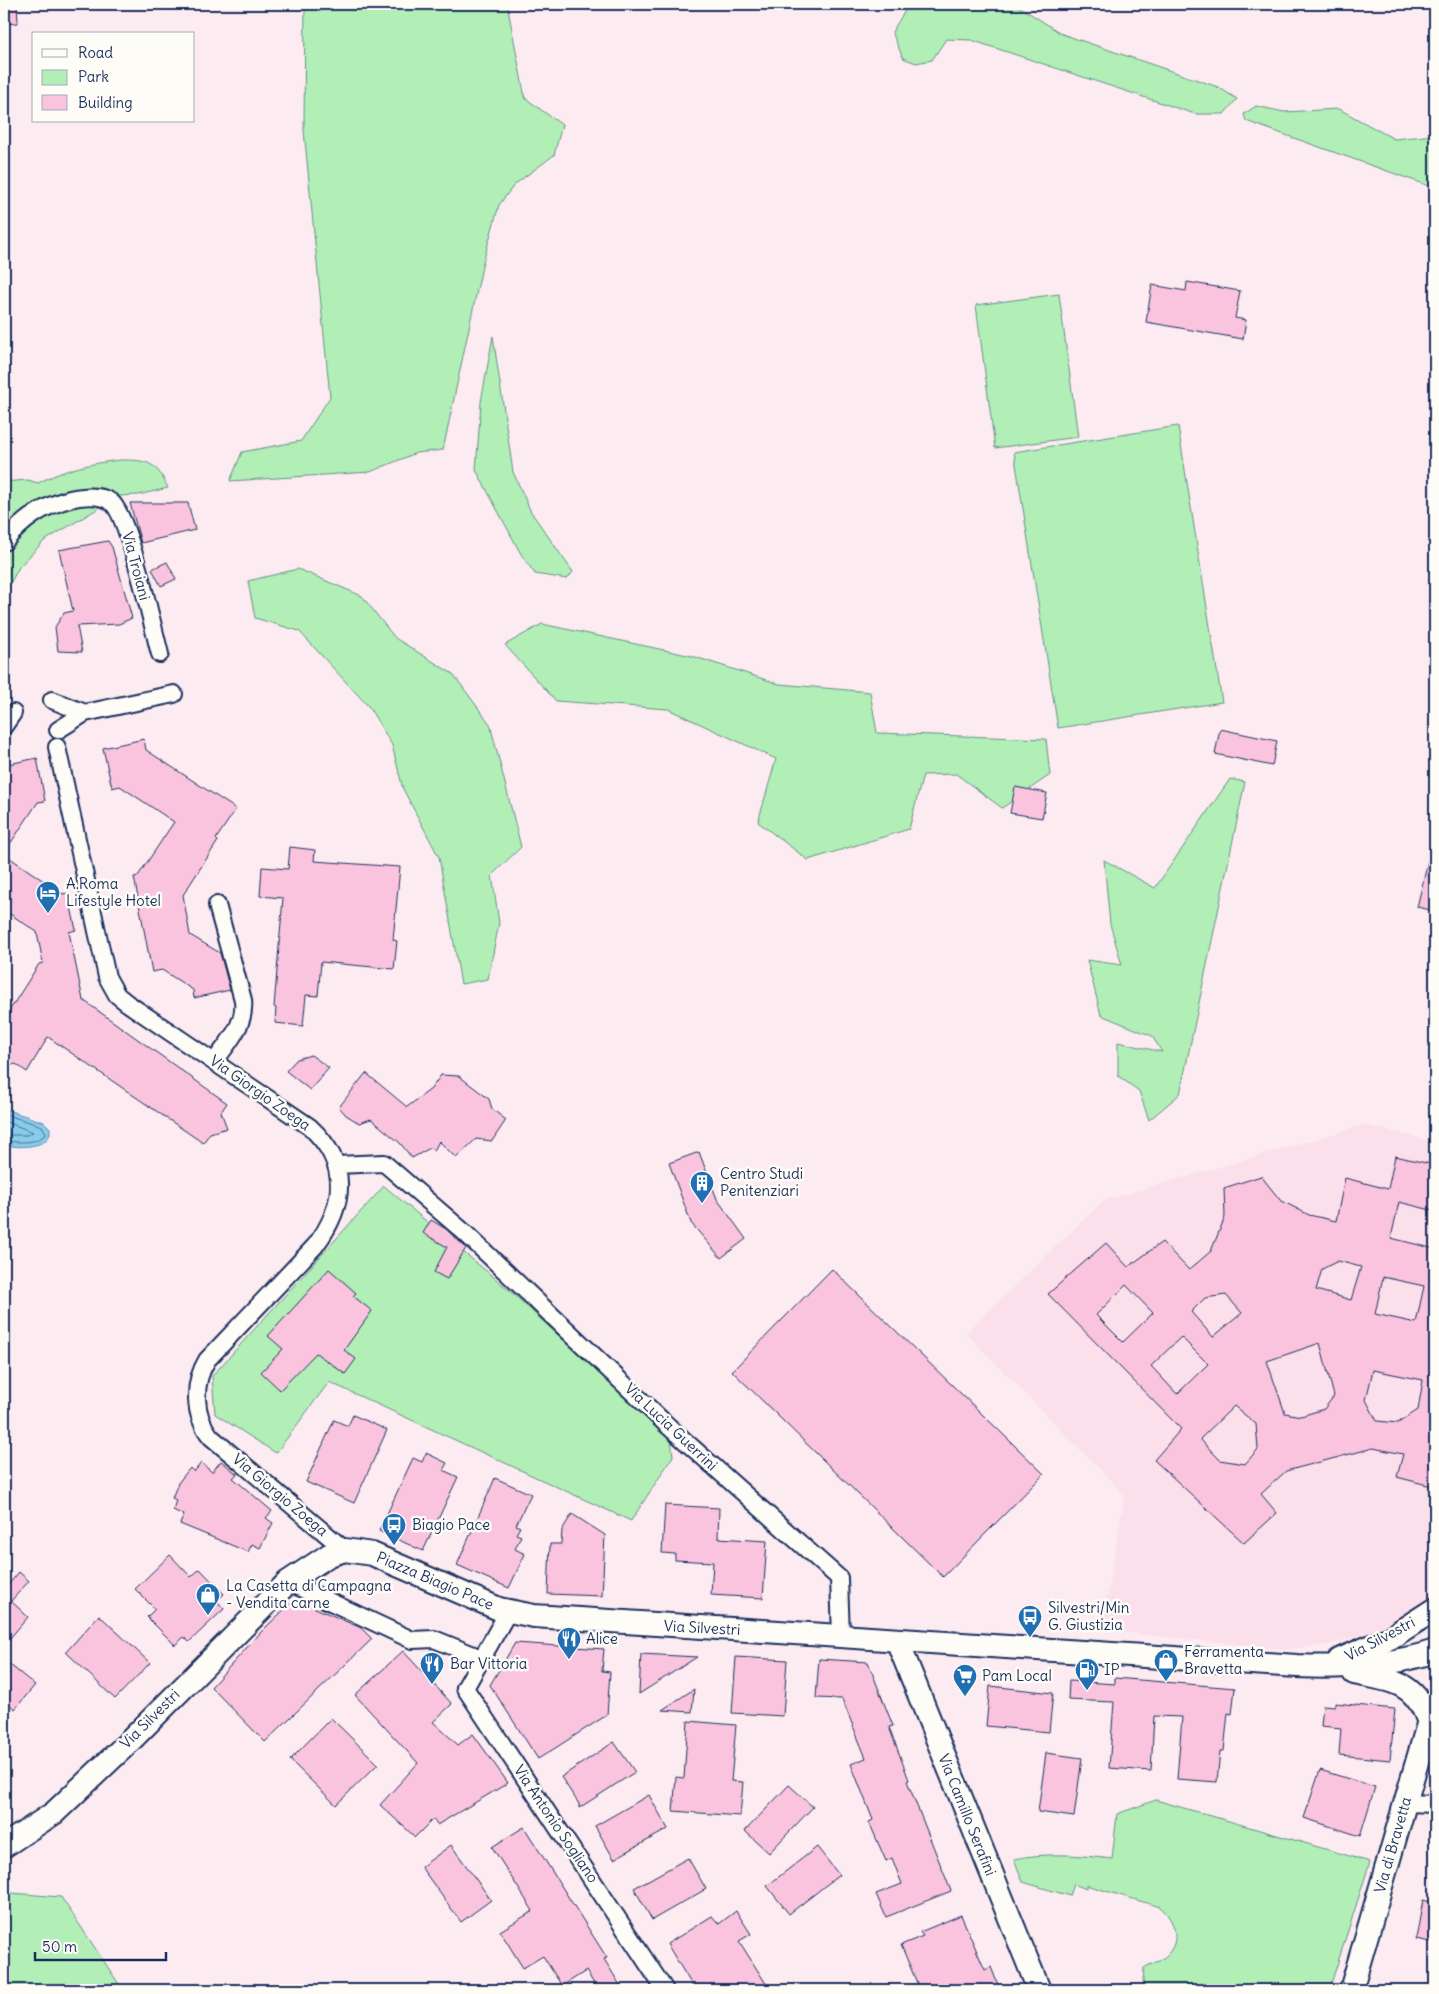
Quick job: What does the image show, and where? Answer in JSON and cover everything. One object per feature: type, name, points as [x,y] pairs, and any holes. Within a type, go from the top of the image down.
[{"type":"main road","name":"Piazza Biagio Pace","points":[[288,1582],[322,1558],[345,1550],[359,1551],[381,1557],[508,1612]]},
{"type":"main road","name":"Via Silvestri","points":[[4,1846],[54,1813],[130,1741],[288,1582]]},
{"type":"main road","name":"Via Silvestri","points":[[1324,1667],[1371,1647],[1435,1609]]},
{"type":"main road","name":"Via Silvestri","points":[[508,1612],[528,1616],[620,1623],[1324,1667],[1380,1664],[1416,1658],[1435,1651]]},
{"type":"main road","name":"Via Camillo Serafini","points":[[897,1640],[1039,1990]]},
{"type":"main road","name":"Via Silvestri","points":[[1324,1667],[1380,1678],[1403,1686],[1422,1704],[1429,1723]]},
{"type":"main road","name":"Via di Bravetta","points":[[1351,1990],[1435,1700]]},
{"type":"street","name":"Via Troiani","points":[[4,542],[33,514],[45,507],[73,498],[92,496],[112,502],[121,514],[160,654]]},
{"type":"street","points":[[52,700],[85,713],[174,694]]},
{"type":"street","name":"Via Giorgio Zoega","points":[[85,713],[58,738],[107,977],[117,995],[127,1003],[310,1127],[329,1148],[336,1165],[340,1180],[338,1199],[329,1226],[315,1246],[212,1354],[199,1375],[197,1397],[201,1424],[210,1437],[345,1550]]},
{"type":"street","points":[[215,1061],[241,1024],[244,1016],[243,1000],[217,905]]},
{"type":"street","name":"Via Lucia Guerrini","points":[[336,1165],[384,1163],[464,1232],[667,1425],[840,1578],[841,1636]]},
{"type":"street","points":[[288,1582],[412,1640],[434,1639],[482,1658]]},
{"type":"street","name":"Piazza Biagio Pace","points":[[482,1658],[508,1612]]},
{"type":"street","name":"Via Antonio Sogliano","points":[[482,1658],[465,1688],[665,1990]]},
{"type":"street","points":[[1405,1803],[1435,1804]]},
{"type":"shaded area","points":[[1365,1125],[1435,1142],[1435,1595],[1381,1629],[1328,1645],[1285,1649],[1101,1630],[1125,1495],[966,1333],[1103,1201]]},
{"type":"green space","points":[[305,4],[507,4],[525,98],[562,125],[554,155],[514,185],[499,205],[483,262],[443,450],[416,453],[370,472],[230,481],[242,452],[301,441],[330,397],[304,130]]},
{"type":"green space","points":[[909,4],[1015,4],[1062,34],[1218,87],[1237,99],[1224,114],[1195,114],[971,40],[946,39],[932,60],[916,63],[903,58],[892,32]]},
{"type":"green space","points":[[1256,106],[1284,112],[1339,109],[1394,139],[1435,135],[1435,188],[1246,121],[1244,114]]},
{"type":"green space","points":[[1059,294],[1078,437],[995,448],[976,305]]},
{"type":"green space","points":[[493,336],[513,472],[531,512],[573,572],[567,579],[535,574],[521,554],[476,470],[481,402]]},
{"type":"green space","points":[[1178,426],[1222,702],[1058,728],[1014,452]]},
{"type":"green space","points":[[121,460],[150,464],[160,473],[168,488],[138,495],[119,496],[44,541],[19,567],[4,595],[4,482],[28,480],[38,483],[78,467]]},
{"type":"green space","points":[[298,569],[362,596],[395,638],[453,674],[490,724],[521,847],[492,875],[499,923],[488,979],[461,984],[439,857],[403,789],[392,745],[369,707],[299,631],[255,618],[248,581]]},
{"type":"green space","points":[[542,624],[692,656],[779,684],[870,692],[877,733],[1046,739],[1050,775],[1002,808],[956,774],[923,775],[909,829],[808,860],[758,822],[776,759],[668,709],[556,701],[505,645]]},
{"type":"green space","points":[[1230,779],[1245,782],[1180,1094],[1149,1120],[1139,1091],[1118,1076],[1118,1042],[1162,1052],[1152,1036],[1101,1015],[1087,960],[1122,965],[1110,924],[1104,860],[1155,888]]},
{"type":"green space","points":[[384,1186],[509,1290],[671,1439],[673,1456],[631,1521],[329,1382],[276,1453],[215,1414],[212,1376]]},
{"type":"green space","points":[[1156,1800],[1370,1862],[1329,1990],[1146,1990],[1143,1981],[1144,1968],[1166,1956],[1174,1944],[1175,1931],[1173,1924],[1160,1907],[1086,1885],[1086,1889],[1074,1884],[1070,1896],[1023,1882],[1014,1859],[1051,1855],[1075,1855],[1112,1859],[1117,1814]]},
{"type":"green space","points":[[11,1893],[61,1897],[123,1990],[4,1990],[4,1900]]},
{"type":"water","points":[[4,1109],[44,1122],[50,1128],[46,1140],[33,1146],[18,1147],[4,1145]]},
{"type":"building","points":[[4,4],[17,4],[18,23],[4,24]]},
{"type":"building","points":[[1187,282],[1240,291],[1235,318],[1246,320],[1243,339],[1146,322],[1152,285],[1186,291]]},
{"type":"building","points":[[130,503],[188,503],[195,530],[141,543]]},
{"type":"building","points":[[108,541],[112,547],[132,618],[119,624],[77,626],[82,652],[58,651],[55,627],[64,613],[73,611],[59,550]]},
{"type":"building","points":[[167,562],[176,579],[161,586],[152,569]]},
{"type":"building","points":[[1220,729],[1277,741],[1272,766],[1215,754]]},
{"type":"building","points":[[144,739],[146,750],[236,809],[183,895],[190,935],[220,953],[230,990],[194,998],[193,990],[162,970],[152,972],[134,877],[138,876],[174,822],[120,786],[112,788],[103,748]]},
{"type":"building","points":[[37,758],[45,801],[38,802],[4,853],[4,765]]},
{"type":"building","points":[[1015,787],[1047,793],[1042,818],[1010,813]]},
{"type":"building","points":[[290,847],[315,850],[314,861],[400,867],[393,940],[397,941],[394,969],[321,962],[318,996],[306,995],[303,1026],[275,1023],[276,1008],[274,1007],[283,898],[260,896],[262,867],[288,869]]},
{"type":"building","points":[[1430,853],[1435,854],[1435,911],[1417,907]]},
{"type":"building","points":[[4,854],[63,894],[68,893],[76,930],[69,932],[83,1000],[227,1103],[221,1112],[227,1128],[210,1133],[203,1143],[48,1037],[27,1072],[16,1064],[4,1067],[4,1019],[39,964],[43,963],[37,932],[4,910]]},
{"type":"building","points":[[311,1055],[329,1068],[310,1090],[286,1071],[297,1059]]},
{"type":"building","points":[[366,1073],[407,1107],[431,1089],[441,1075],[459,1076],[489,1099],[492,1109],[506,1120],[492,1141],[476,1139],[456,1158],[439,1141],[434,1151],[430,1148],[412,1158],[400,1143],[371,1119],[359,1123],[346,1115],[339,1107]]},
{"type":"building","name":"Centro Studi Penitenziari","points":[[699,1152],[717,1199],[746,1239],[721,1258],[691,1223],[669,1163]]},
{"type":"building","points":[[1395,1156],[1435,1165],[1435,1211],[1399,1202],[1391,1238],[1435,1249],[1435,1487],[1397,1477],[1403,1454],[1373,1448],[1286,1471],[1261,1494],[1277,1513],[1244,1543],[1154,1460],[1181,1429],[1048,1294],[1106,1243],[1128,1267],[1162,1242],[1189,1270],[1211,1251],[1225,1217],[1224,1188],[1261,1176],[1280,1200],[1309,1215],[1336,1221],[1345,1178],[1388,1189]],"holes":[[[1338,1261],[1361,1267],[1351,1300],[1316,1290],[1322,1269]],[[1383,1277],[1424,1286],[1416,1323],[1375,1314]],[[1126,1285],[1153,1313],[1123,1342],[1096,1315]],[[1226,1295],[1242,1313],[1213,1337],[1191,1312],[1205,1298]],[[1181,1337],[1208,1364],[1177,1394],[1151,1366]],[[1320,1343],[1334,1396],[1324,1409],[1301,1416],[1285,1413],[1267,1361]],[[1373,1370],[1423,1380],[1418,1410],[1398,1423],[1377,1421],[1366,1400]],[[1234,1406],[1256,1424],[1258,1449],[1245,1464],[1220,1460],[1200,1439]]]},
{"type":"building","points":[[431,1220],[446,1229],[466,1248],[447,1279],[434,1272],[447,1247],[423,1233]]},
{"type":"building","points":[[329,1269],[356,1293],[353,1296],[372,1311],[344,1350],[356,1359],[345,1374],[316,1353],[280,1390],[261,1372],[283,1349],[268,1336]]},
{"type":"building","points":[[832,1269],[1044,1474],[943,1577],[732,1371]]},
{"type":"building","points":[[353,1415],[387,1430],[354,1503],[306,1482],[334,1420],[348,1426]]},
{"type":"building","points":[[426,1453],[447,1463],[443,1470],[458,1477],[423,1551],[379,1531],[413,1458],[422,1462]]},
{"type":"building","points":[[221,1461],[237,1474],[233,1478],[272,1511],[266,1518],[273,1523],[260,1548],[252,1544],[248,1552],[180,1524],[184,1515],[173,1510],[176,1500],[172,1498],[178,1483],[190,1468],[194,1472],[201,1463],[212,1472]]},
{"type":"building","points":[[495,1478],[531,1494],[516,1525],[520,1527],[516,1534],[521,1536],[515,1549],[525,1554],[509,1588],[457,1565]]},
{"type":"building","points":[[665,1505],[719,1508],[718,1538],[767,1541],[763,1598],[711,1595],[713,1562],[675,1560],[675,1554],[662,1553]]},
{"type":"building","points":[[572,1514],[605,1535],[602,1596],[548,1594],[550,1544],[561,1544],[562,1530]]},
{"type":"building","points":[[170,1555],[191,1577],[200,1569],[224,1594],[217,1601],[224,1609],[189,1642],[184,1637],[175,1645],[147,1617],[155,1609],[135,1589]]},
{"type":"building","points":[[19,1572],[29,1581],[11,1601],[28,1617],[4,1645],[4,1590]]},
{"type":"building","points":[[295,1599],[361,1628],[372,1639],[265,1742],[211,1687],[262,1631]]},
{"type":"building","points":[[99,1615],[150,1663],[115,1699],[66,1652]]},
{"type":"building","points":[[515,1643],[604,1649],[602,1671],[610,1672],[607,1715],[538,1759],[490,1685]]},
{"type":"building","points":[[403,1651],[452,1704],[433,1722],[458,1745],[473,1734],[508,1783],[437,1825],[433,1819],[415,1837],[380,1805],[418,1763],[355,1695]]},
{"type":"building","points":[[641,1654],[697,1657],[639,1694]]},
{"type":"building","points":[[736,1657],[787,1660],[783,1716],[732,1713]]},
{"type":"building","points":[[819,1659],[868,1662],[893,1726],[889,1727],[909,1780],[907,1781],[951,1891],[886,1917],[876,1894],[902,1884],[892,1858],[886,1861],[869,1822],[873,1820],[851,1764],[866,1758],[842,1699],[816,1698]]},
{"type":"building","points":[[4,1660],[35,1685],[15,1709],[4,1700]]},
{"type":"building","points":[[1115,1678],[1235,1688],[1232,1714],[1228,1713],[1224,1751],[1220,1751],[1217,1782],[1177,1779],[1182,1717],[1154,1716],[1151,1771],[1109,1768],[1114,1702],[1068,1700],[1069,1681],[1115,1684]]},
{"type":"building","points":[[990,1686],[1053,1693],[1049,1732],[986,1726]]},
{"type":"building","points":[[694,1689],[692,1712],[662,1710]]},
{"type":"building","points":[[1335,1703],[1395,1709],[1390,1760],[1339,1755],[1341,1728],[1321,1726],[1323,1705],[1335,1706]]},
{"type":"building","points":[[331,1718],[378,1764],[336,1805],[290,1760]]},
{"type":"building","points":[[688,1721],[736,1725],[731,1781],[743,1782],[740,1816],[673,1811],[676,1777],[684,1778]]},
{"type":"building","points":[[614,1742],[635,1772],[579,1808],[579,1804],[561,1777]]},
{"type":"building","points":[[1046,1753],[1082,1758],[1074,1817],[1038,1812]]},
{"type":"building","points":[[1320,1770],[1375,1787],[1360,1836],[1304,1818]]},
{"type":"building","points":[[789,1785],[813,1807],[769,1853],[745,1831]]},
{"type":"building","points":[[649,1795],[668,1829],[614,1859],[595,1826]]},
{"type":"building","points":[[524,1827],[607,1958],[604,1959],[623,1990],[598,1990],[586,1971],[562,1986],[543,1956],[523,1968],[500,1931],[533,1911],[492,1847]]},
{"type":"building","points":[[451,1845],[491,1900],[461,1922],[421,1867]]},
{"type":"building","points":[[817,1847],[839,1875],[789,1914],[767,1886]]},
{"type":"building","points":[[688,1858],[706,1889],[652,1920],[634,1888]]},
{"type":"building","points":[[1423,1900],[1435,1903],[1435,1943],[1416,1939]]},
{"type":"building","points":[[736,1911],[751,1934],[739,1941],[770,1990],[695,1990],[667,1944],[712,1916],[719,1924]]},
{"type":"building","points":[[961,1915],[985,1970],[991,1967],[1000,1990],[920,1990],[901,1945],[923,1936],[920,1932]]},
{"type":"place","name":"A.Roma Lifestyle Hotel","points":[[48,914]]},
{"type":"place","name":"Centro Studi Penitenziari","points":[[702,1204]]},
{"type":"place","name":"Biagio Pace","points":[[394,1546]]},
{"type":"place","name":"La Casetta di Campagna - Vendita carne","points":[[208,1616]]},
{"type":"place","name":"Silvestri/Min G. Giustizia","points":[[1030,1638]]},
{"type":"place","name":"Alice","points":[[569,1660]]},
{"type":"place","name":"Ferramenta Bravetta","points":[[1166,1682]]},
{"type":"place","name":"Bar Vittoria","points":[[432,1685]]},
{"type":"place","name":"IP","points":[[1087,1691]]},
{"type":"place","name":"Pam Local","points":[[965,1697]]}]
